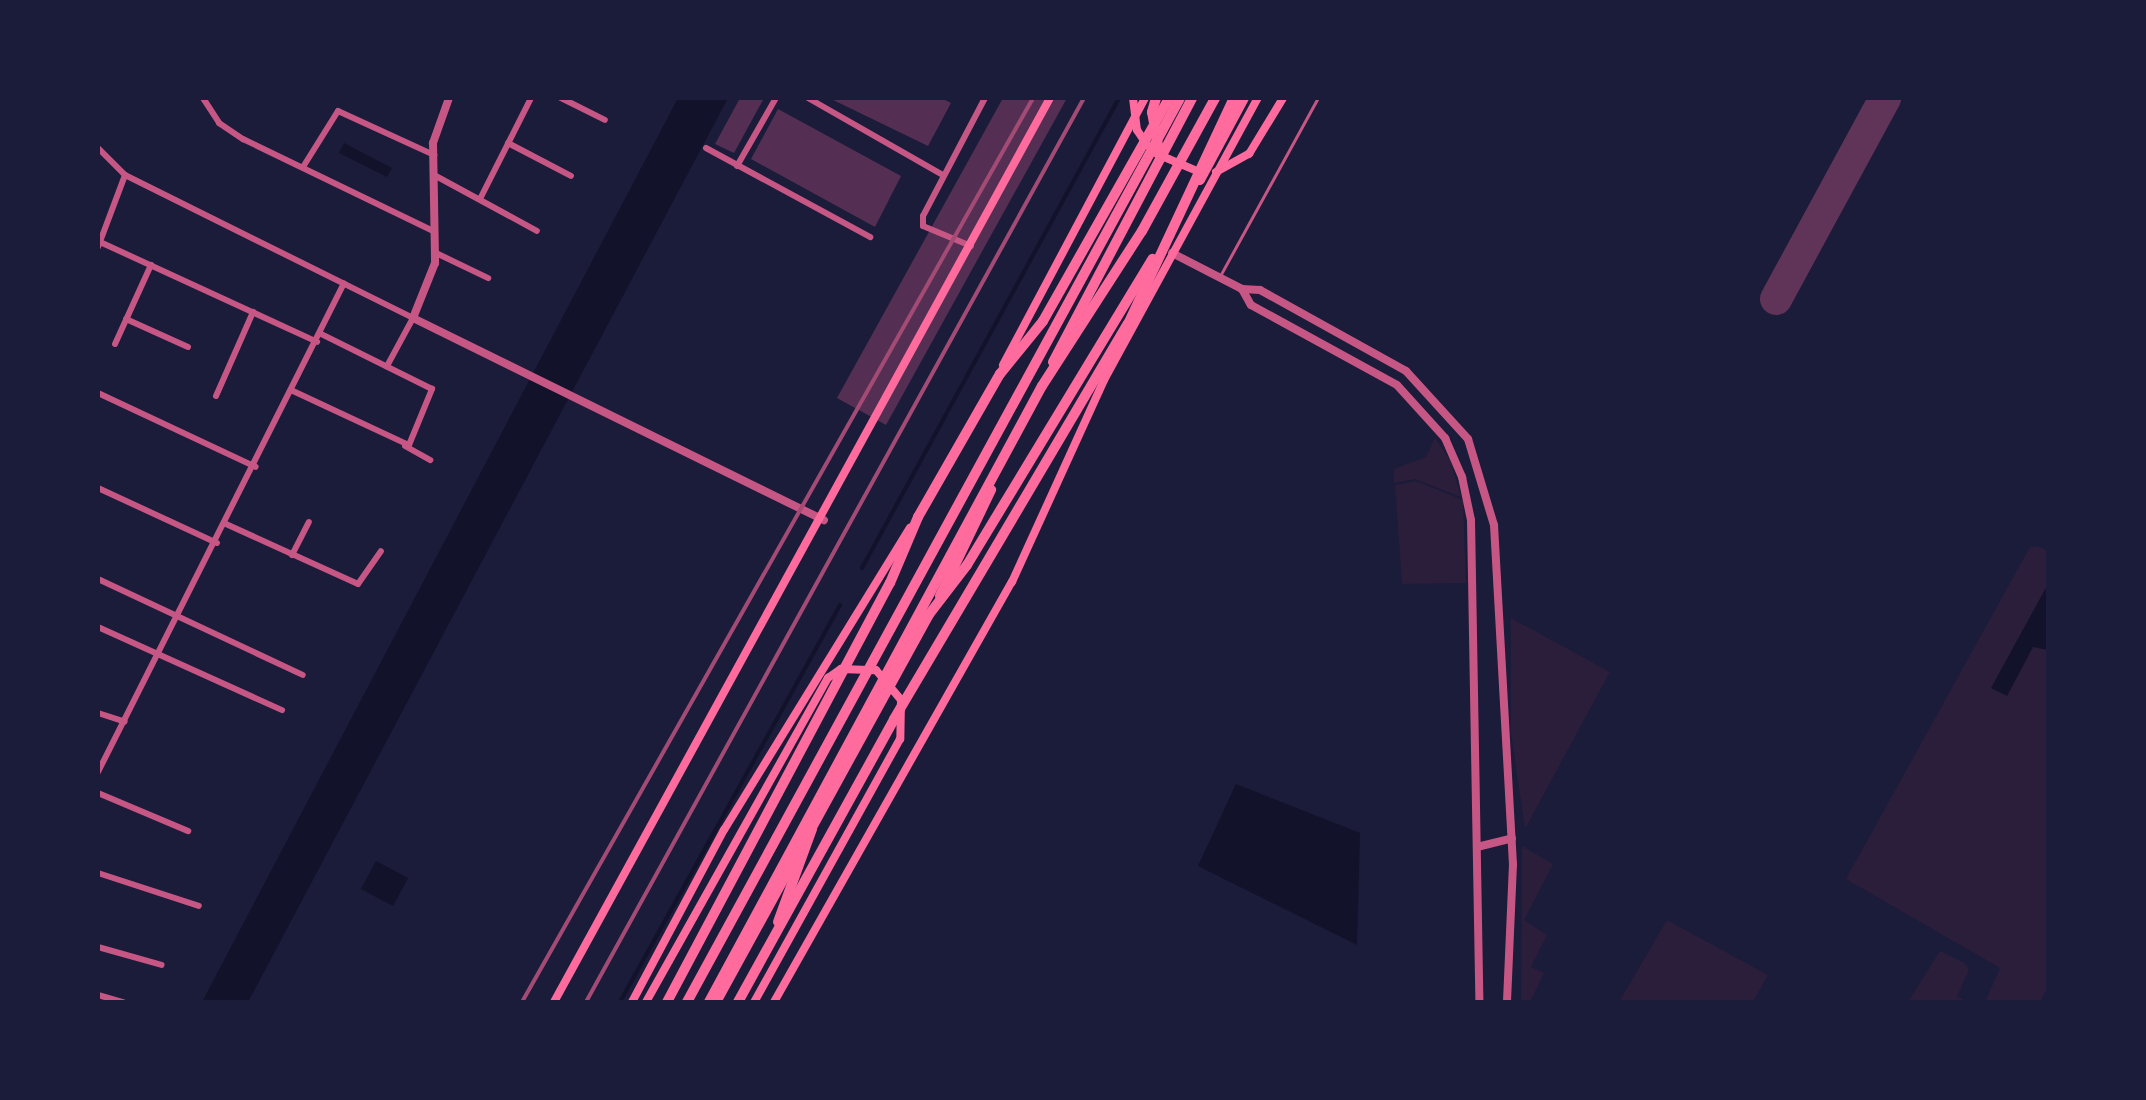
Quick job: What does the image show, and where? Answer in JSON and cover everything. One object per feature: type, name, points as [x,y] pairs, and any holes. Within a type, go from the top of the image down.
[{"type":"highway","points":[[1156,98],[1152,112],[1160,156]]},
{"type":"highway","points":[[667,1002],[890,584],[918,517],[1000,374],[1042,321],[1169,98]]},
{"type":"highway","points":[[687,1002],[1180,98]]},
{"type":"highway","points":[[712,1002],[940,596],[1084,298],[1192,98]]},
{"type":"highway","points":[[712,1002],[1042,386],[1142,231],[1215,98]]},
{"type":"highway","points":[[738,1002],[894,719],[1128,324],[1234,98]]},
{"type":"highway","points":[[906,645],[967,565],[1091,353],[1174,226],[1244,98]]},
{"type":"highway","points":[[768,951],[812,830]]},
{"type":"main road","points":[[554,1002],[824,520],[1050,98]]},
{"type":"main road","points":[[1133,98],[1137,130],[1160,156],[1194,174],[1236,166],[1283,98]]},
{"type":"main road","points":[[1000,374],[1026,313],[1145,98]]},
{"type":"main road","points":[[774,1002],[1012,582],[1104,380],[1258,98]]},
{"type":"main road","points":[[632,1002],[734,813],[918,517]]},
{"type":"main road","points":[[646,1002],[828,678],[841,669],[876,670],[901,700],[900,739],[754,1002]]},
{"type":"street","points":[[203,98],[229,130],[435,232]]},
{"type":"street","points":[[387,366],[413,318],[436,253],[436,122],[449,98]]},
{"type":"street","points":[[479,199],[531,98]]},
{"type":"street","points":[[561,98],[605,120]]},
{"type":"street","points":[[737,166],[776,98]]},
{"type":"street","points":[[808,98],[943,175]]},
{"type":"street","points":[[970,246],[923,226],[943,175],[986,98]]},
{"type":"street","points":[[302,168],[338,111],[434,155]]},
{"type":"street","points":[[508,143],[571,176]]},
{"type":"street","points":[[98,148],[124,175],[824,520]]},
{"type":"street","points":[[706,148],[870,238]]},
{"type":"street","points":[[124,175],[99,245],[387,366],[432,389],[405,446]]},
{"type":"street","points":[[434,175],[537,231]]},
{"type":"street","points":[[436,253],[488,278]]},
{"type":"street","points":[[1172,253],[1242,289],[1260,290],[1406,370],[1462,428],[1488,489],[1512,838],[1506,1002]]},
{"type":"street","points":[[115,344],[150,265]]},
{"type":"street","points":[[98,771],[256,467],[344,283]]},
{"type":"street","points":[[1242,289],[1251,305],[1397,385],[1445,438],[1467,496],[1479,1002]]},
{"type":"street","points":[[216,396],[253,312]]},
{"type":"street","points":[[126,320],[188,348]]},
{"type":"street","points":[[294,391],[430,460]]},
{"type":"street","points":[[98,393],[256,467]]},
{"type":"street","points":[[1445,438],[1462,428]]},
{"type":"street","points":[[98,488],[216,543]]},
{"type":"street","points":[[1467,496],[1488,489]]},
{"type":"street","points":[[292,555],[309,522]]},
{"type":"street","points":[[226,524],[358,584],[381,551]]},
{"type":"street","points":[[98,579],[303,674]]},
{"type":"street","points":[[98,627],[282,710]]},
{"type":"street","points":[[98,713],[124,722]]},
{"type":"street","points":[[98,793],[188,832]]},
{"type":"street","points":[[1477,847],[1512,838]]},
{"type":"street","points":[[98,873],[199,906]]},
{"type":"street","points":[[98,947],[162,965]]},
{"type":"street","points":[[98,995],[124,1002]]},
{"type":"lane","points":[[1220,278],[1318,98]]},
{"type":"shaded area","points":[[678,98],[728,98],[248,1002],[202,1002]]},
{"type":"shaded area","points":[[344,143],[392,168],[387,177],[339,153]]},
{"type":"shaded area","points":[[1435,438],[1450,460],[1461,497],[1415,479],[1394,483],[1394,469],[1426,457]]},
{"type":"shaded area","points":[[1416,481],[1463,500],[1466,583],[1402,584],[1395,485]]},
{"type":"shaded area","points":[[2030,547],[2048,551],[2048,987],[2040,1002],[1985,1002],[2000,968],[1846,879]]},
{"type":"shaded area","points":[[2048,584],[2048,650],[2033,647],[2007,696],[1991,688]]},
{"type":"shaded area","points":[[1511,618],[1610,672],[1525,829],[1511,733]]},
{"type":"shaded area","points":[[1236,784],[1360,833],[1357,945],[1198,866]]},
{"type":"shaded area","points":[[1522,846],[1553,864],[1524,920],[1547,935],[1531,967],[1544,973],[1530,1002],[1521,1002]]},
{"type":"shaded area","points":[[376,861],[408,878],[393,906],[361,889]]},
{"type":"shaded area","points":[[1667,920],[1768,975],[1753,1002],[1619,1002]]},
{"type":"shaded area","points":[[1940,951],[1965,963],[1969,970],[1957,996],[1967,1002],[1908,1002]]},
{"type":"building","points":[[740,98],[764,98],[734,153],[715,144]]},
{"type":"building","points":[[829,98],[941,98],[951,103],[928,146]]},
{"type":"building","points":[[1003,98],[1067,98],[886,425],[837,398]]},
{"type":"building","points":[[778,109],[901,176],[875,227],[751,159]]},
{"type":"waterway","points":[[862,568],[1119,98]]},
{"type":"waterway","points":[[620,1002],[840,605]]},
{"type":"taxiway","points":[[1776,299],[1885,98]]},
{"type":"railway","points":[[522,1002],[1033,98]]},
{"type":"railway","points":[[586,1002],[1084,98]]}]
